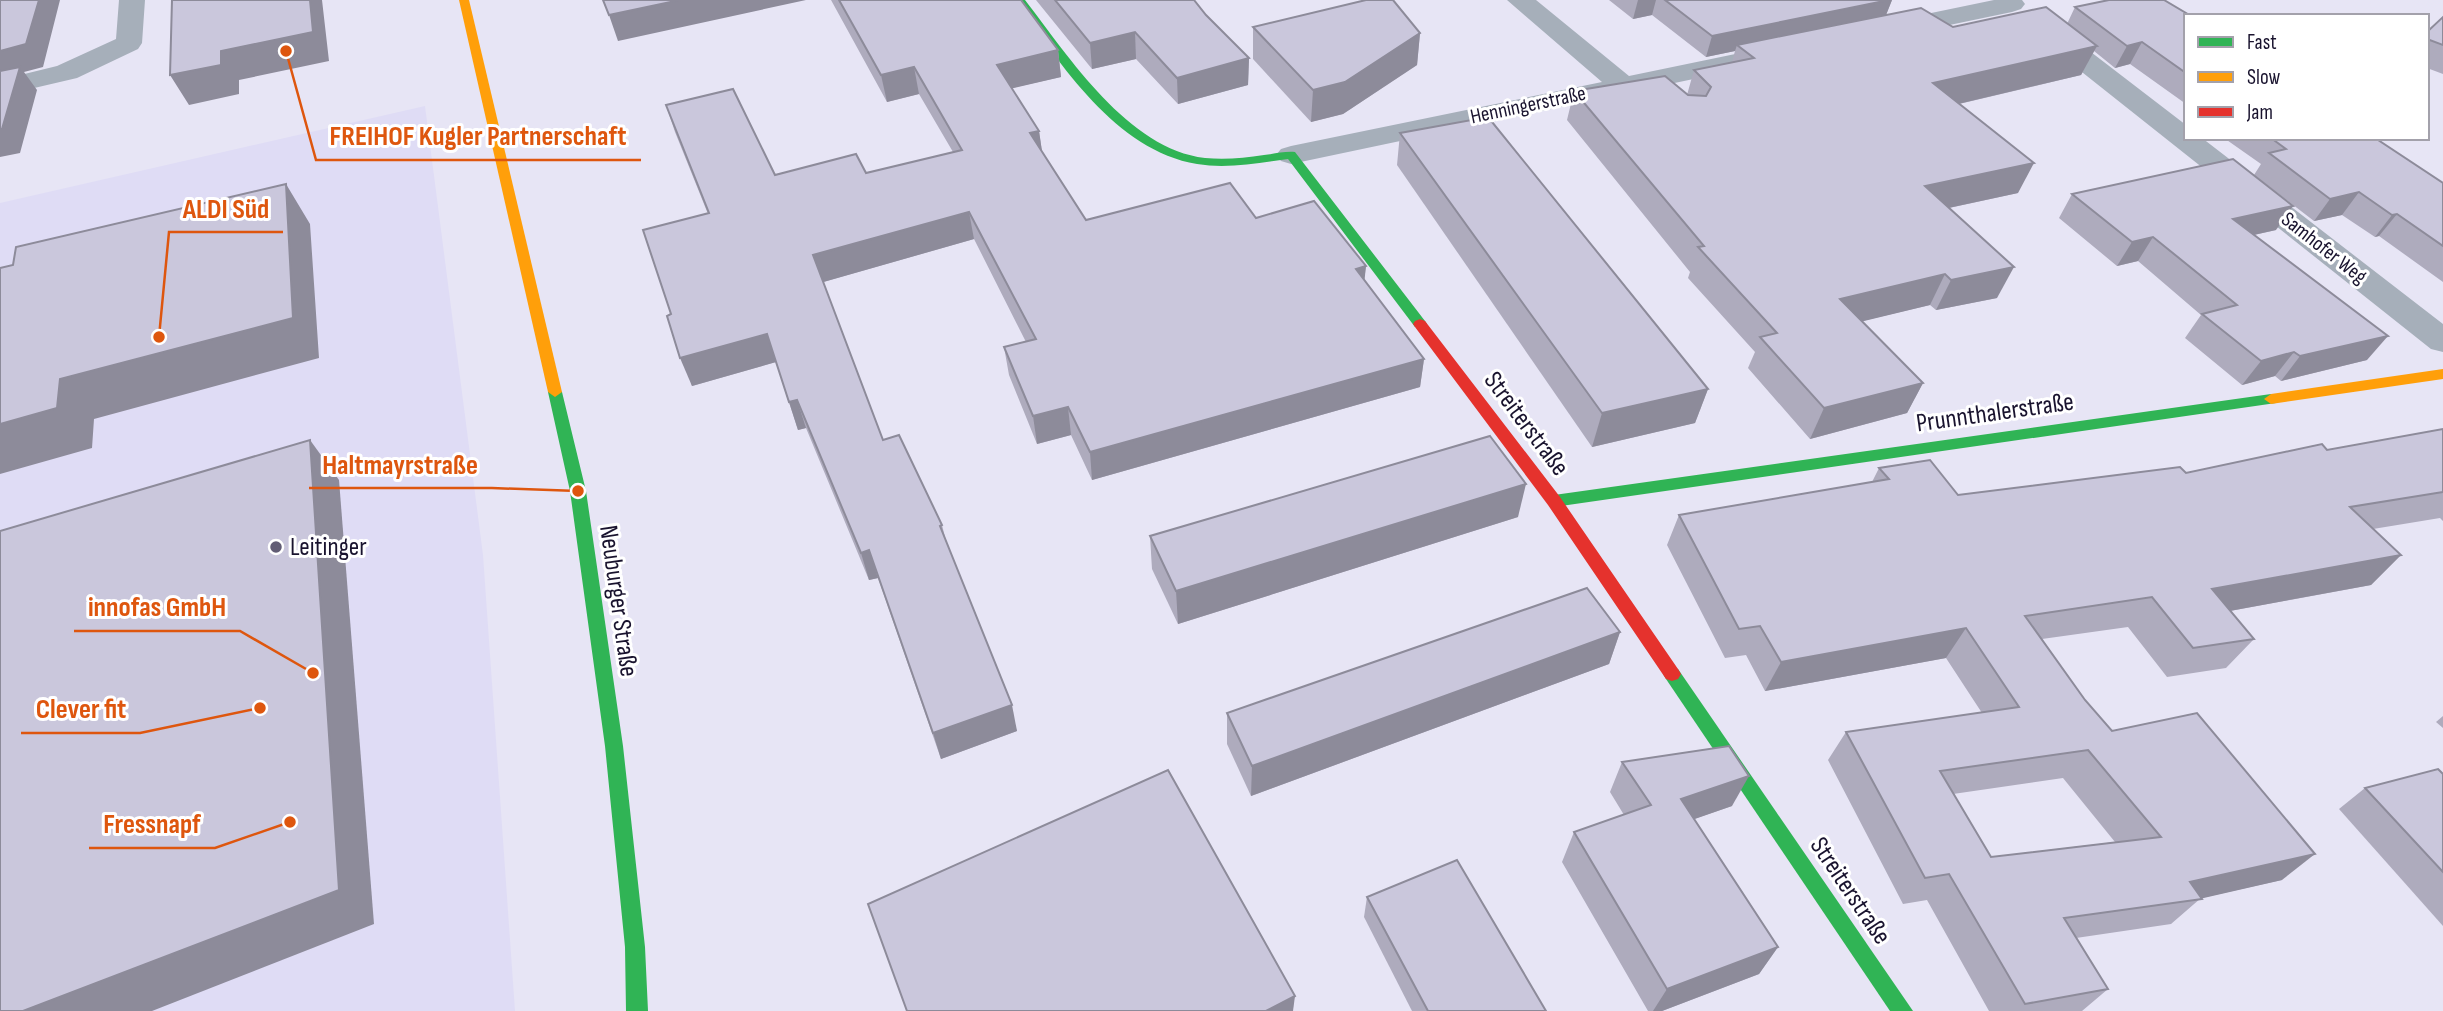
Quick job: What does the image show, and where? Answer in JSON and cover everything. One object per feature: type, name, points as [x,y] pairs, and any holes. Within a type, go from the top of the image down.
[{"type":"street","points":[[0,88],[53,78],[103,60],[129,43],[132,0]]},
{"type":"street","name":"Neuburger Straße","points":[[464,0],[578,491],[614,746],[635,947],[637,1011]]},
{"type":"street","points":[[1020,0],[1116,116],[1150,144],[1191,159],[1232,163],[1290,155]]},
{"type":"street","points":[[1520,0],[1623,85]]},
{"type":"street","points":[[1863,35],[2009,2]]},
{"type":"street","name":"Samhofer Weg","points":[[2009,2],[2184,139]]},
{"type":"street","name":"Henningerstraße","points":[[1290,155],[1809,46]]},
{"type":"street","name":"Samhofer Weg","points":[[2186,140],[2443,341]]},
{"type":"street","name":"Streiterstraße","points":[[1290,155],[1553,501],[1902,1011]]},
{"type":"street","name":"Prunnthalerstraße","points":[[1553,501],[2443,374]]},
{"type":"shaded area","points":[[425,106],[483,555],[515,1011],[0,1011],[0,203]]},
{"type":"building","points":[[0,0],[39,0],[26,44],[0,51]]},
{"type":"building","points":[[172,0],[310,0],[313,32],[221,51],[221,65],[170,75]]},
{"type":"building","points":[[603,0],[680,0],[609,15]]},
{"type":"building","points":[[839,0],[1021,0],[1058,50],[997,65],[1039,131],[1030,133],[1086,220],[1230,183],[1256,218],[1314,201],[1366,266],[1356,269],[1424,359],[1090,452],[1068,407],[1033,416],[1004,347],[1036,339],[969,212],[813,255],[883,440],[899,435],[942,525],[940,526],[1012,705],[933,733],[869,550],[861,553],[797,400],[789,402],[767,334],[680,358],[667,316],[671,314],[643,230],[709,213],[666,105],[733,89],[775,175],[856,154],[866,173],[962,150],[914,67],[881,75]]},
{"type":"building","points":[[1055,0],[1194,0],[1249,58],[1177,78],[1135,32],[1090,43]]},
{"type":"building","points":[[1366,0],[1393,0],[1420,33],[1345,82],[1313,90],[1253,27]]},
{"type":"building","points":[[1665,0],[1889,0],[1712,36]]},
{"type":"building","points":[[2109,0],[2164,0],[2188,14],[2184,14],[2184,72],[2142,42],[2127,46],[2075,7]]},
{"type":"building","points":[[2046,7],[2097,46],[1933,83],[2034,163],[1925,186],[2014,267],[1951,280],[1945,274],[1840,299],[1923,383],[1824,408],[1760,337],[1777,333],[1698,247],[1704,246],[1574,91],[1665,76],[1688,95],[1706,96],[1711,87],[1694,70],[1754,58],[1737,45],[1921,8],[1953,27]]},
{"type":"building","points":[[2443,17],[2443,45],[2429,40],[2429,30]]},
{"type":"building","points":[[20,67],[2,129],[0,129],[0,71]]},
{"type":"building","points":[[1488,117],[1708,389],[1602,413],[1400,133]]},
{"type":"building","points":[[2274,140],[2378,140],[2443,183],[2443,246],[2359,192],[2330,199],[2269,153],[2286,149]]},
{"type":"building","points":[[2233,159],[2293,206],[2233,219],[2388,336],[2300,356],[2294,352],[2261,361],[2202,314],[2237,305],[2153,237],[2132,242],[2072,194]]},
{"type":"building","points":[[286,184],[293,318],[60,379],[57,408],[0,424],[0,268],[13,265],[16,247]]},
{"type":"building","points":[[2443,429],[2443,492],[2350,507],[2401,555],[2212,589],[2254,639],[2193,648],[2152,597],[2025,616],[2085,700],[2112,731],[2197,713],[2315,854],[2190,882],[2202,899],[2064,918],[2108,989],[2025,1004],[1949,874],[1925,878],[1846,732],[2019,707],[1966,628],[1781,662],[1760,626],[1739,629],[1679,515],[1889,479],[1879,468],[1930,460],[1958,495],[2180,467],[2186,473],[2322,444],[2327,450]],"holes":[[[2088,750],[2161,837],[1991,857],[1940,771]]]},
{"type":"building","points":[[1490,436],[1526,484],[1176,591],[1150,536]]},
{"type":"building","points":[[310,440],[339,890],[23,1011],[0,1011],[0,531]]},
{"type":"building","points":[[1587,588],[1620,632],[1252,766],[1227,713]]},
{"type":"building","points":[[1729,746],[1749,776],[1681,799],[1778,947],[1667,989],[1574,832],[1651,805],[1622,762]]},
{"type":"building","points":[[2438,769],[2443,774],[2443,872],[2365,788]]},
{"type":"building","points":[[1168,770],[1295,996],[1266,1011],[907,1011],[868,904]]},
{"type":"building","points":[[1457,860],[1546,1011],[1428,1011],[1367,897]]},
{"type":"traffic: fast","points":[[1020,0],[1096,96],[1142,137],[1168,152],[1207,162],[1291,155],[1420,324]]},
{"type":"traffic: fast","points":[[555,392],[578,491],[614,746],[635,947],[637,1011]]},
{"type":"traffic: fast","points":[[1554,501],[2271,399]]},
{"type":"traffic: fast","points":[[1672,674],[1902,1011]]},
{"type":"traffic: slow","points":[[464,0],[555,392]]},
{"type":"traffic: slow","points":[[2271,399],[2443,374]]},
{"type":"traffic: jam","points":[[1420,324],[1554,501],[1672,674]]},
{"type":"place","name":"FREIHOF Kugler Partnerschaft","points":[[286,51]]},
{"type":"place","name":"ALDI Süd","points":[[159,337]]},
{"type":"place","name":"Haltmayrstraße","points":[[578,491]]},
{"type":"place","name":"Leitinger","points":[[276,547]]},
{"type":"place","name":"innofas GmbH","points":[[313,673]]},
{"type":"place","name":"Clever fit","points":[[260,708]]},
{"type":"place","name":"Fressnapf","points":[[290,822]]}]
